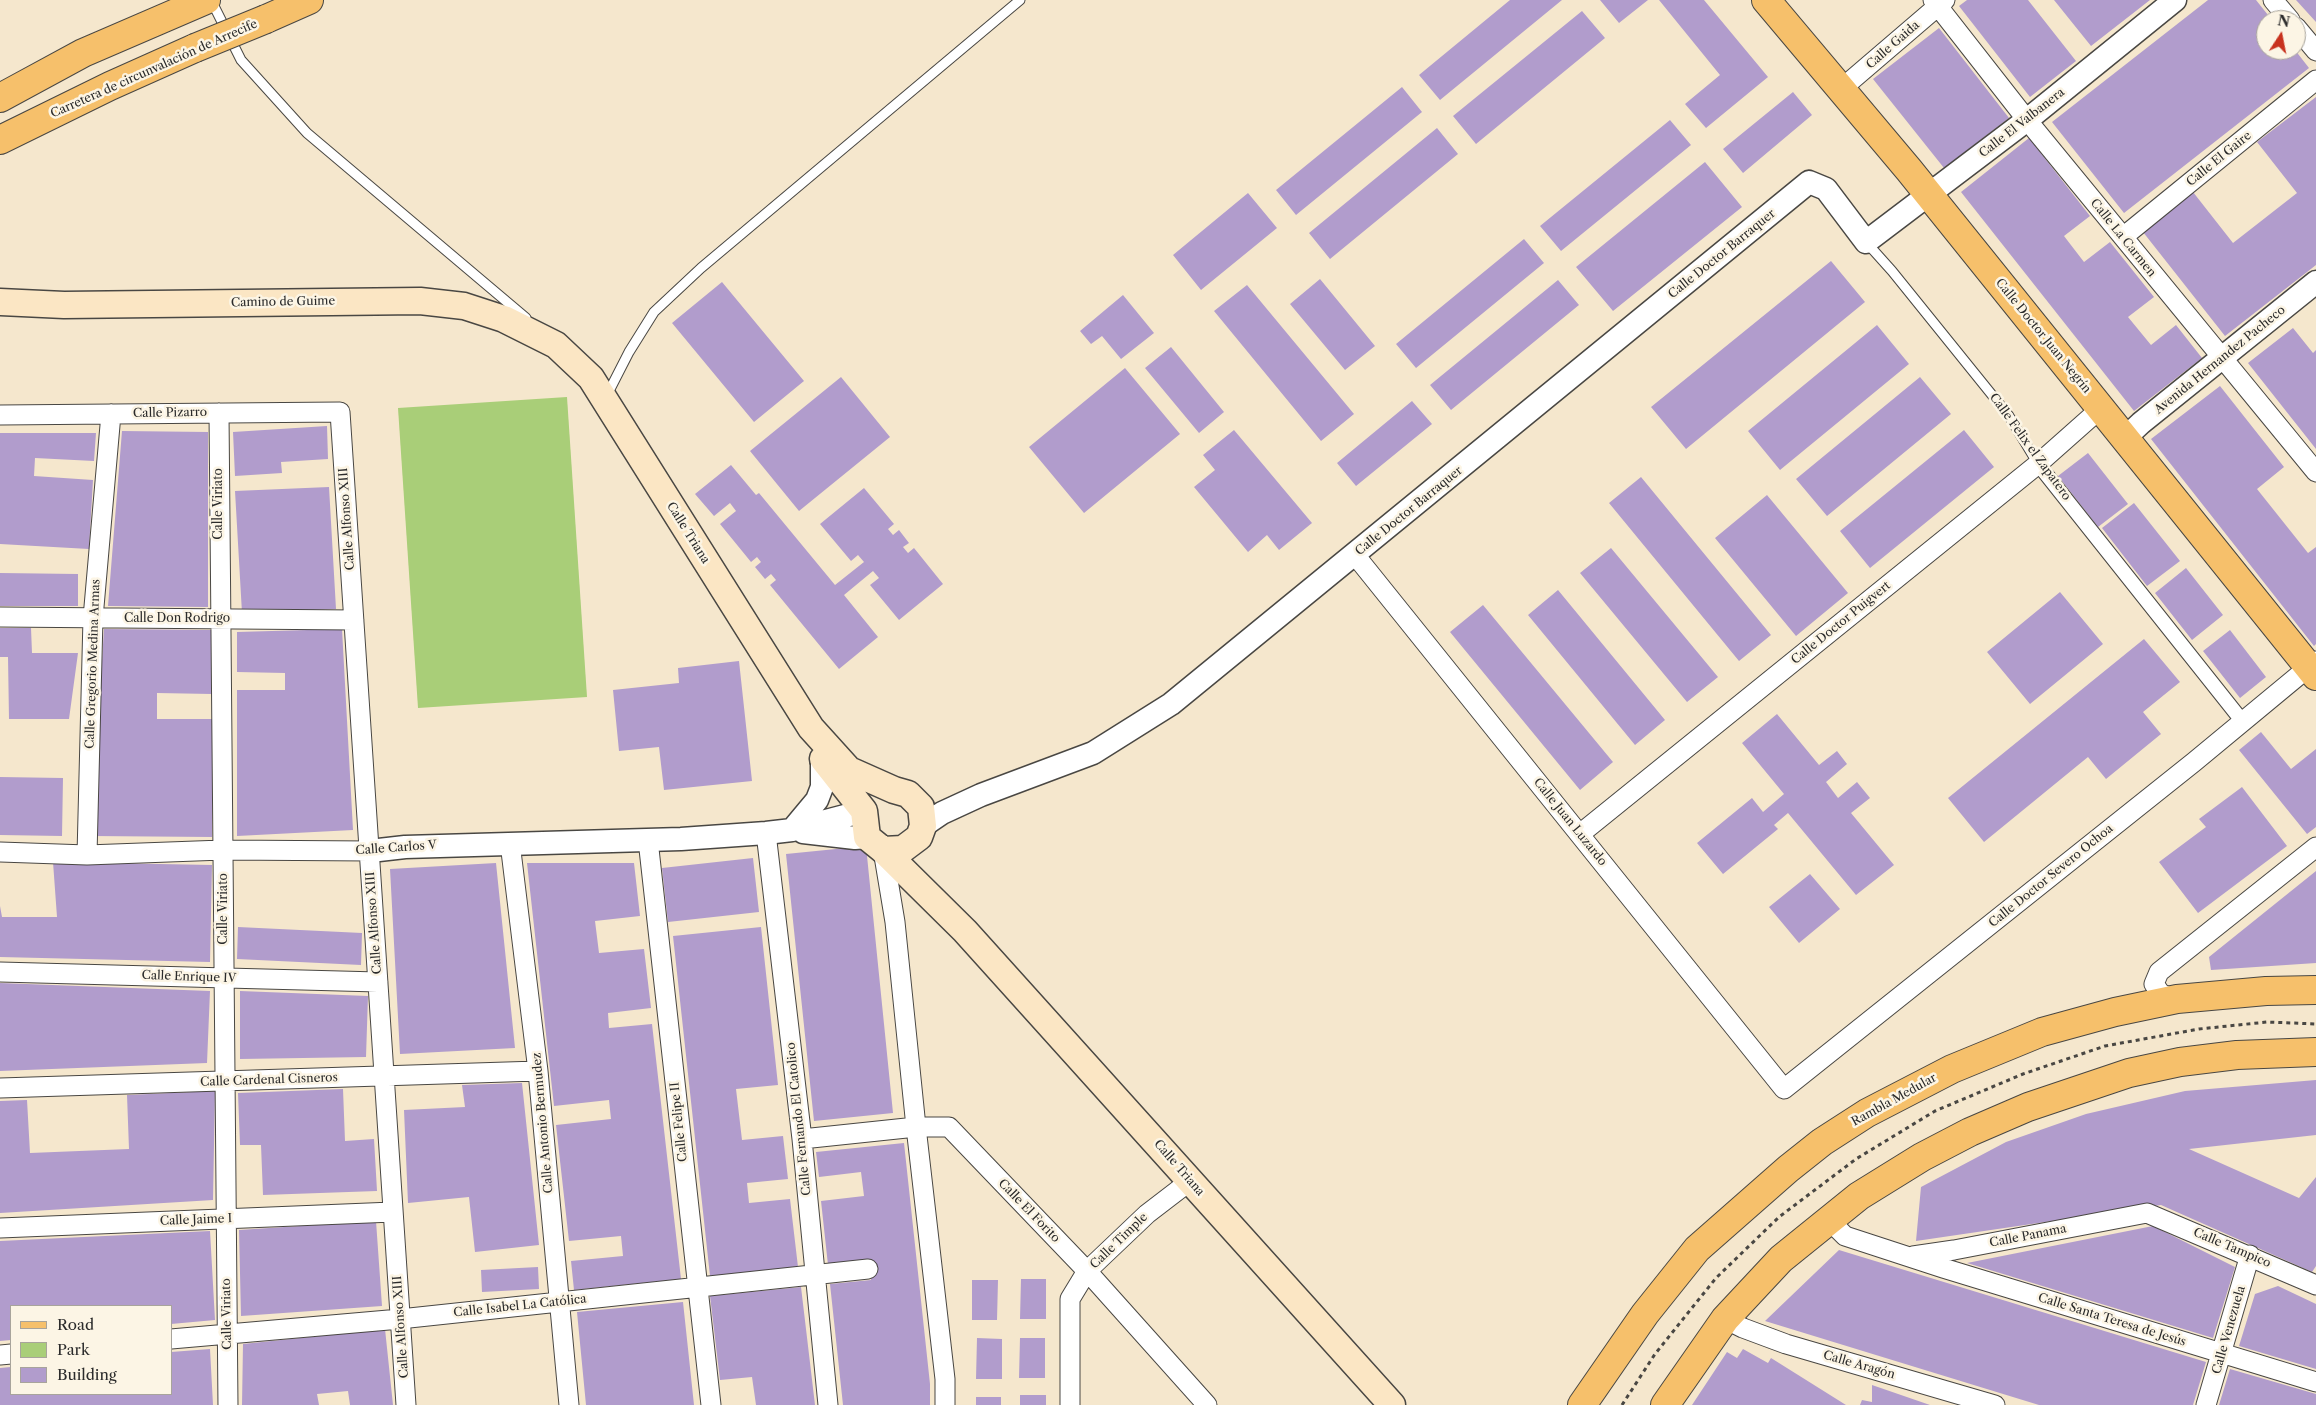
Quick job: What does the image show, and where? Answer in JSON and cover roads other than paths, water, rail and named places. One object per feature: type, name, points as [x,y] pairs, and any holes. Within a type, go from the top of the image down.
[{"type":"main road","name":"Carretera de circunvalación de Arrecife","points":[[0,140],[110,86],[309,0]]},
{"type":"main road","name":"Calle Doctor Juan Negrín","points":[[1766,0],[1929,195],[2100,409],[2314,668]]},
{"type":"main road","points":[[0,98],[83,53],[201,3]]},
{"type":"main road","name":"Camino de Guime","points":[[0,302],[64,305],[420,301],[464,306],[504,319],[556,345]]},
{"type":"main road","name":"Calle Triana","points":[[556,345],[591,378],[811,728]]},
{"type":"main road","points":[[811,728],[849,770],[901,792],[921,807],[921,831],[904,849],[875,843],[864,811],[822,758],[811,728]]},
{"type":"main road","points":[[864,811],[875,795],[901,792]]},
{"type":"main road","name":"Calle Triana","points":[[921,831],[925,874],[965,931]]},
{"type":"main road","name":"Calle Triana","points":[[875,843],[965,931],[1392,1405]]},
{"type":"main road","name":"Rambla Medular","points":[[1582,1405],[1644,1314],[1697,1249],[1744,1206],[1822,1142],[1867,1113],[1952,1069],[2042,1032],[2115,1012],[2177,999],[2266,991],[2316,990]]},
{"type":"main road","points":[[1665,1405],[1725,1319],[1781,1259],[1859,1196],[1922,1157],[2011,1114],[2129,1073],[2180,1062],[2237,1055],[2316,1052]]},
{"type":"street","name":"Calle El Valbanera","points":[[1866,242],[2027,120],[2175,0]]},
{"type":"street","points":[[2274,0],[2282,10]]},
{"type":"street","name":"Calle Gaida","points":[[1840,90],[1939,2]]},
{"type":"street","name":"Calle La Carmen","points":[[1939,2],[2027,120],[2316,472]]},
{"type":"street","points":[[2306,39],[2316,51]]},
{"type":"street","name":"Calle El Gaire","points":[[2122,238],[2316,80]]},
{"type":"street","name":"Calle Felix el Zapatero","points":[[1809,182],[1826,189],[1866,242]]},
{"type":"street","name":"Calle Doctor Barraquer","points":[[921,831],[942,813],[981,795],[1093,753],[1171,704],[1809,182]]},
{"type":"street","name":"Avenida Hernandez Pacheco","points":[[2125,438],[2316,282]]},
{"type":"street","name":"Calle Doctor Puigvert","points":[[1580,834],[2038,464],[2100,409]]},
{"type":"street","name":"Calle Pizarro","points":[[0,415],[340,412]]},
{"type":"street","name":"Calle Alfonso XIII","points":[[340,412],[406,1405]]},
{"type":"street","name":"Calle Viriato","points":[[219,413],[219,619],[226,1081],[228,1405]]},
{"type":"street","name":"Calle Gregorio Medina Armas","points":[[88,855],[93,618],[111,414]]},
{"type":"street","name":"Calle Felix el Zapatero","points":[[2038,464],[2243,722]]},
{"type":"street","name":"Calle Juan Luzardo","points":[[1355,555],[1784,1089]]},
{"type":"street","name":"Calle Don Rodrigo","points":[[0,617],[354,620]]},
{"type":"street","name":"Calle Doctor Severo Ochoa","points":[[1784,1089],[2243,722],[2314,668]]},
{"type":"street","points":[[792,830],[817,800],[822,787],[822,758]]},
{"type":"street","name":"Calle Doctor Barraquer","points":[[901,792],[931,803],[981,795]]},
{"type":"street","name":"Calle Carlos V","points":[[0,852],[88,855],[223,850],[370,851],[405,847],[648,840],[792,830],[864,811]]},
{"type":"street","name":"Calle Carlos V","points":[[792,830],[855,838],[875,843]]},
{"type":"street","name":"Calle Fernando El Catolico","points":[[766,833],[802,1140],[828,1405]]},
{"type":"street","name":"Calle Felipe II","points":[[648,840],[696,1287],[711,1405]]},
{"type":"street","name":"Calle Antonio Bermudez","points":[[510,843],[538,1071],[569,1405]]},
{"type":"street","points":[[875,843],[895,922],[945,1378],[946,1405]]},
{"type":"street","points":[[2177,999],[2161,994],[2154,984],[2159,972],[2316,847]]},
{"type":"street","name":"Calle Enrique IV","points":[[0,972],[378,982]]},
{"type":"street","name":"Calle Cardenal Cisneros","points":[[0,1088],[538,1071]]},
{"type":"street","name":"Calle El Forito","points":[[802,1140],[916,1127],[949,1127],[1087,1271],[1207,1405]]},
{"type":"street","name":"Calle Timple","points":[[1070,1405],[1070,1299],[1087,1271],[1147,1214],[1190,1181]]},
{"type":"street","name":"Calle Jaime I","points":[[0,1228],[393,1212]]},
{"type":"street","name":"Calle Tampico","points":[[2147,1213],[2315,1282]]},
{"type":"street","name":"Calle Panama","points":[[1909,1256],[1954,1250],[2147,1213]]},
{"type":"street","name":"Calle Santa Teresa de Jesús","points":[[1831,1217],[1837,1228],[1845,1236],[2316,1382]]},
{"type":"street","name":"Calle Venezuela","points":[[2206,1405],[2250,1255]]},
{"type":"street","name":"Calle Isabel La Católica","points":[[172,1339],[400,1319],[868,1269]]},
{"type":"street","name":"Calle Aragón","points":[[1725,1319],[1743,1328],[1786,1344],[1940,1396],[1995,1405]]},
{"type":"lane","points":[[605,400],[629,352],[654,312],[723,249],[1020,0]]},
{"type":"lane","points":[[201,3],[241,60],[307,134],[495,290],[556,345]]},
{"type":"lane","name":"Calle Felix el Zapatero","points":[[1866,242],[1892,271],[2010,416],[2038,464]]}]
